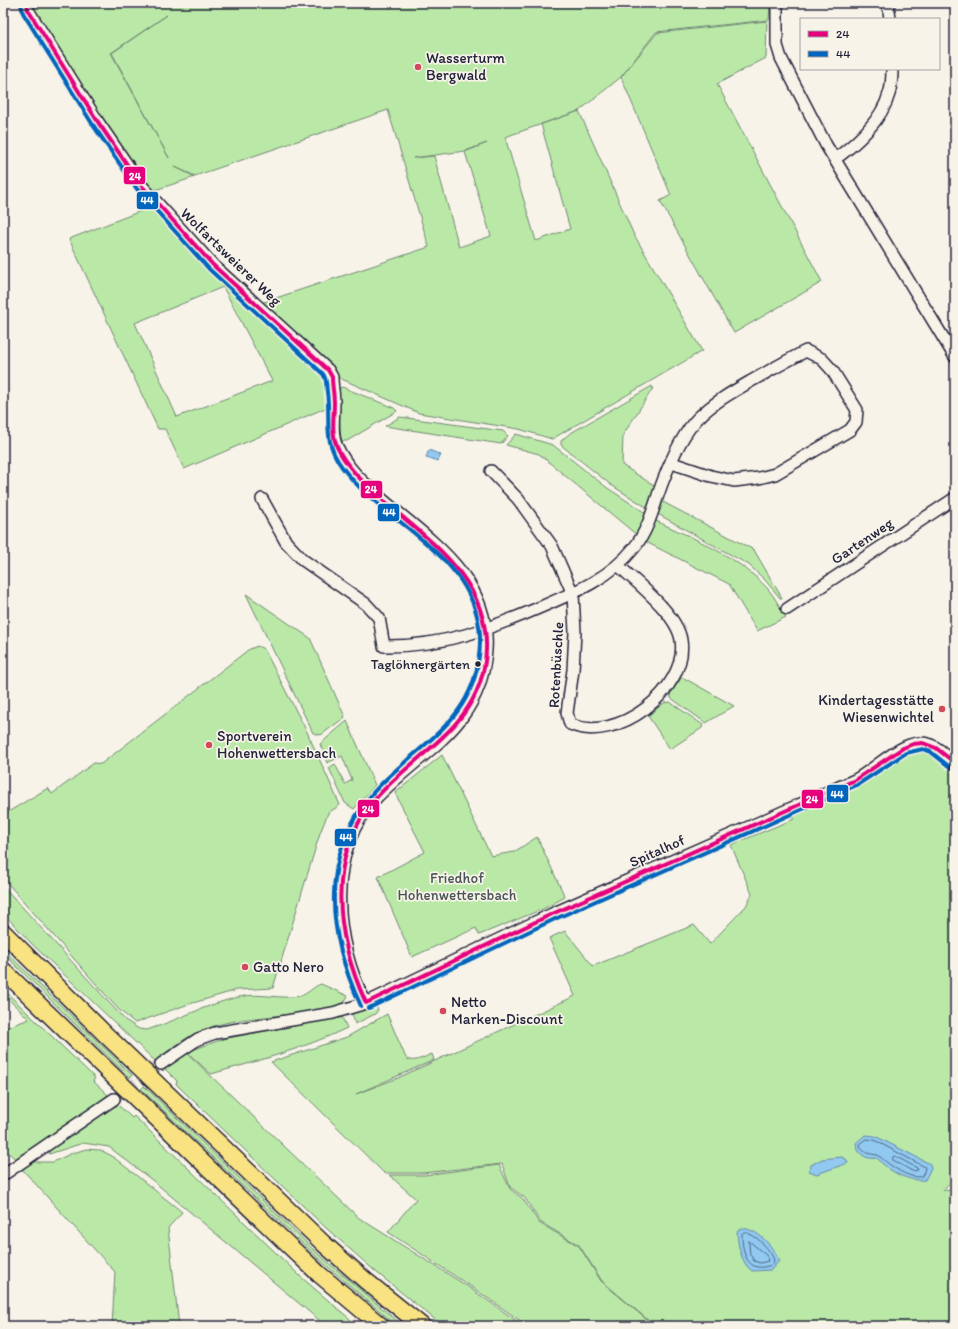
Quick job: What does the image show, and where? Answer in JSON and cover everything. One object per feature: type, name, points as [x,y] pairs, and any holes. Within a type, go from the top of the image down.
[{"type":"highway","points":[[3,932],[111,1040],[324,1244],[366,1281],[422,1326]]},
{"type":"highway","points":[[3,970],[291,1247],[381,1326]]},
{"type":"street","name":"Wolfartsweierer Weg","points":[[27,3],[28,10],[98,122],[141,185],[214,265],[325,367],[332,377],[334,432],[337,447],[354,475],[458,566],[475,592],[486,630]]},
{"type":"street","points":[[777,3],[777,45],[781,58],[826,145],[955,357]]},
{"type":"street","points":[[888,3],[890,18]]},
{"type":"street","points":[[835,159],[845,152],[878,118],[889,94],[892,70]]},
{"type":"street","points":[[262,499],[286,542],[303,560],[366,604],[379,618],[384,646],[449,641],[486,630],[573,594],[599,580],[619,566],[635,547],[646,529],[663,481],[672,463],[688,431],[697,418],[712,406],[793,357],[806,352],[822,359],[832,370],[856,410],[856,422],[850,430],[775,474],[759,478],[734,481],[711,476],[672,463]]},
{"type":"street","name":"Rotenbüschle","points":[[491,470],[518,499],[552,546],[573,594],[575,632],[573,670],[567,713],[570,724],[580,728],[605,728],[619,723],[646,709],[662,694],[677,669],[681,651],[678,631],[670,618],[619,566]]},
{"type":"street","name":"Gartenweg","points":[[787,610],[955,498]]},
{"type":"street","points":[[366,1003],[351,968],[342,932],[340,884],[346,848],[359,820],[377,796],[442,741],[466,712],[475,695],[485,664],[487,648],[486,630]]},
{"type":"street","name":"Spitalhof","points":[[161,1064],[198,1039],[215,1033],[333,1013],[366,1003],[552,914],[855,780],[866,774],[900,749],[912,743],[923,743],[934,746],[955,763]]},
{"type":"street","points":[[3,1175],[114,1098]]},
{"type":"green space","points":[[32,3],[770,3],[769,20],[656,32],[621,77],[579,111],[633,233],[702,351],[552,439],[519,429],[419,413],[337,377],[325,361],[261,303],[429,247],[388,110],[195,176],[173,166],[195,177],[152,191],[114,137],[35,13]],"holes":[[[167,15],[112,53],[169,158],[111,53]],[[541,124],[570,229],[536,241],[505,137]],[[487,143],[465,152],[491,236],[459,247],[434,156],[413,158],[465,151]]]},
{"type":"green space","points":[[767,21],[766,58],[717,84],[822,282],[734,333],[660,201],[671,195],[621,77],[657,33]]},
{"type":"green space","points":[[151,207],[320,370],[326,380],[330,406],[184,469],[165,429],[158,429],[69,239]],"holes":[[[223,287],[272,381],[177,417],[135,323]]]},
{"type":"green space","points":[[652,386],[653,388],[623,435],[622,465],[658,488],[651,510],[611,485],[561,445],[561,441],[569,434]]},
{"type":"green space","points":[[342,387],[394,408],[397,411],[347,441],[342,441],[339,432],[338,391]]},
{"type":"green space","points":[[400,417],[503,431],[508,436],[501,444],[385,426]]},
{"type":"green space","points":[[516,434],[553,445],[606,487],[647,514],[638,536],[539,454],[506,445]]},
{"type":"green space","points":[[661,501],[754,550],[782,598],[780,598],[765,580],[749,565],[656,513]]},
{"type":"green space","points":[[654,520],[714,549],[743,567],[768,589],[786,617],[757,631],[729,584],[644,541]]},
{"type":"green space","points":[[246,594],[310,638],[345,717],[321,735],[313,733]]},
{"type":"green space","points":[[257,646],[264,649],[307,732],[340,805],[328,813],[320,833],[273,988],[237,990],[186,1005],[135,1023],[118,1009],[3,878],[3,815],[48,788],[52,794],[94,763],[101,764],[248,650]]},
{"type":"green space","points":[[682,677],[734,706],[706,723],[671,698],[670,694]]},
{"type":"green space","points":[[670,702],[703,725],[702,728],[670,749],[648,716],[664,703]]},
{"type":"green space","points":[[347,721],[375,785],[354,809],[345,803],[329,768],[335,764],[345,784],[352,780],[342,756],[327,763],[320,744]]},
{"type":"green space","points":[[911,751],[931,753],[955,770],[955,1177],[943,1190],[955,1191],[955,1326],[655,1326],[602,1281],[579,1245],[540,1222],[525,1198],[510,1187],[502,1164],[423,1173],[384,1173],[271,1062],[347,1037],[387,1014],[406,1058],[409,1060],[415,1060],[432,1054],[434,1060],[356,1094],[398,1078],[575,996],[549,938],[565,931],[593,966],[694,925],[710,944],[746,906],[752,894],[731,845],[794,819],[793,813],[870,780],[901,756],[903,758]]},
{"type":"green space","name":"Friedhof Hohenwettersbach","points":[[442,755],[491,856],[514,852],[537,837],[565,897],[543,909],[479,935],[476,928],[412,957],[378,877],[425,852],[395,793]]},
{"type":"green space","points":[[3,886],[125,1020],[139,1029],[147,1030],[215,1004],[239,997],[255,995],[285,997],[300,996],[306,994],[321,984],[348,996],[343,1004],[307,1013],[252,1018],[216,1025],[187,1038],[155,1061],[33,945],[3,913]]},
{"type":"green space","points":[[3,949],[132,1075],[130,1078],[3,953]]},
{"type":"green space","points":[[3,989],[95,1078],[93,1081],[108,1095],[17,1161],[3,1147],[3,1029],[29,1019],[3,994]]},
{"type":"green space","points":[[375,1004],[378,1010],[375,1014],[355,1024],[352,1013]]},
{"type":"green space","points":[[342,1017],[347,1028],[280,1054],[211,1074],[187,1052],[223,1039]]},
{"type":"green space","points":[[186,1052],[359,1218],[467,1286],[524,1326],[443,1326],[376,1272],[326,1228],[176,1084],[177,1081],[165,1069]]},
{"type":"green space","points":[[144,1086],[317,1253],[403,1326],[397,1326],[320,1260],[141,1089]]},
{"type":"green space","points":[[118,1105],[132,1118],[134,1116],[301,1277],[358,1326],[326,1326],[152,1180],[109,1147],[83,1143],[49,1154],[49,1149],[95,1117]]},
{"type":"green space","points":[[86,1149],[100,1150],[112,1156],[182,1212],[168,1228],[179,1326],[112,1326],[115,1272],[22,1169],[33,1162],[53,1162],[70,1154]]},
{"type":"green space","points":[[499,1165],[510,1189],[523,1199],[539,1223],[579,1246],[601,1281],[654,1326],[528,1326],[388,1232],[416,1199],[389,1175],[424,1175]]},
{"type":"water","points":[[429,450],[441,455],[438,461],[426,457]]},
{"type":"water","points":[[865,1135],[875,1136],[930,1164],[931,1168],[925,1180],[912,1179],[899,1175],[877,1158],[869,1158],[860,1153],[856,1143]]},
{"type":"water","points":[[842,1157],[847,1160],[848,1163],[817,1174],[809,1171],[811,1165],[822,1159]]},
{"type":"water","points":[[741,1228],[753,1231],[769,1244],[779,1261],[771,1270],[752,1271],[745,1264],[739,1248],[737,1237],[737,1232]]},
{"type":"tunnel","points":[[114,1099],[161,1064]]},
{"type":"transit line","name":"24","points":[[27,3],[28,10],[98,122],[141,185],[213,265],[328,370],[332,377],[334,400],[333,431],[335,442],[350,467],[377,495],[415,527],[451,561],[465,580],[477,601],[484,624],[486,650],[482,676],[474,697],[462,716],[446,733],[377,797],[360,820],[349,845],[342,871],[340,897],[342,924],[356,978],[366,1003]]},
{"type":"transit line","name":"44","points":[[21,4],[23,13],[93,125],[137,189],[209,269],[323,374],[326,382],[328,403],[328,431],[332,448],[342,467],[359,487],[441,557],[459,577],[472,600],[479,626],[480,649],[472,685],[462,705],[450,721],[435,736],[387,778],[372,794],[355,818],[343,844],[336,870],[334,897],[336,925],[341,952],[361,1006]]},
{"type":"transit line","name":"24","points":[[366,1003],[552,914],[855,780],[903,748],[913,744],[923,743],[936,748],[955,763]]},
{"type":"transit line","name":"44","points":[[369,1008],[555,919],[857,785],[906,753],[923,749],[931,752],[951,768]]},
{"type":"place","name":"Wasserturm Bergwald","points":[[418,67]]},
{"type":"place","name":"Taglöhnergärten","points":[[478,664]]},
{"type":"place","name":"Kindertagesstätte Wiesenwichtel","points":[[942,709]]},
{"type":"place","name":"Sportverein Hohenwettersbach","points":[[209,745]]},
{"type":"place","name":"Gatto Nero","points":[[245,967]]},
{"type":"place","name":"Netto Marken-Discount","points":[[443,1011]]}]
